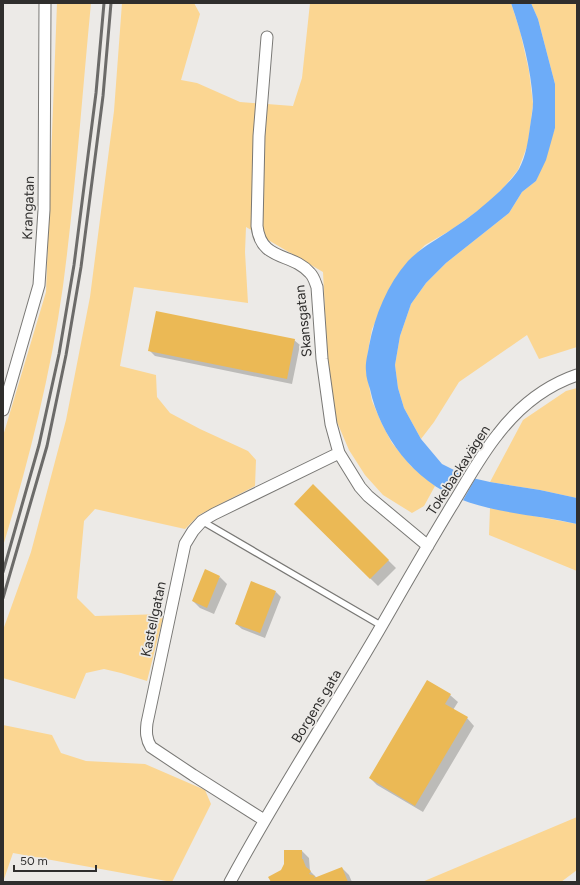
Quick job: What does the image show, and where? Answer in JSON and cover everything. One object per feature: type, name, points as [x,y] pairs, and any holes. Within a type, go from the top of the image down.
[{"type":"street","name":"Krangatan","points":[[3,410],[39,285],[44,210],[45,3]]},
{"type":"street","name":"Skansgatan","points":[[267,37],[259,136],[258,231],[262,243],[267,249],[274,254],[306,268],[314,277],[317,287],[324,373],[331,424],[339,453],[360,487],[368,496],[428,546]]},
{"type":"street","name":"Tokebackavägen","points":[[428,546],[482,455],[498,433],[521,408],[544,391],[567,378],[577,375]]},
{"type":"street","name":"Kastellgatan","points":[[264,820],[151,747],[147,738],[147,723],[185,544],[193,531],[202,521],[229,505],[339,453]]},
{"type":"street","name":"Borgens gata","points":[[230,882],[264,820],[382,626],[428,546]]},
{"type":"lane","points":[[202,521],[382,626]]},
{"type":"shaded area","points":[[57,3],[91,3],[74,191],[62,291],[50,365],[24,474],[3,546],[3,436],[46,292]]},
{"type":"shaded area","points":[[122,3],[194,3],[200,14],[181,80],[197,83],[240,102],[293,106],[302,78],[310,3],[511,3],[520,31],[529,71],[533,104],[528,144],[518,170],[504,187],[483,207],[451,230],[425,245],[408,262],[397,276],[372,329],[366,371],[372,401],[392,443],[411,466],[435,486],[424,506],[412,513],[383,495],[365,475],[349,450],[334,415],[327,350],[323,272],[246,227],[245,252],[248,303],[134,287],[120,366],[156,375],[157,397],[170,413],[200,429],[248,451],[256,460],[255,486],[199,515],[185,529],[95,509],[84,521],[77,598],[95,616],[164,614],[147,681],[104,669],[86,673],[75,699],[3,678],[3,630],[31,552],[66,420],[90,297],[114,111]]},
{"type":"shaded area","points":[[531,3],[577,3],[577,347],[539,359],[527,335],[459,382],[434,422],[421,439],[404,408],[398,388],[395,365],[400,336],[411,304],[426,283],[446,263],[509,213],[522,192],[536,181],[555,128],[555,84],[538,19]]},
{"type":"shaded area","points":[[577,388],[577,498],[490,482],[523,420],[566,391]]},
{"type":"shaded area","points":[[490,508],[577,524],[577,571],[489,535]]},
{"type":"shaded area","points":[[3,725],[52,735],[61,753],[86,761],[145,764],[205,790],[211,804],[172,882],[13,853],[3,882]]},
{"type":"shaded area","points":[[577,817],[577,870],[561,882],[422,882]]},
{"type":"water","points":[[511,3],[531,3],[538,19],[555,84],[555,128],[546,160],[536,181],[522,192],[509,213],[446,263],[426,283],[411,304],[400,336],[395,365],[398,388],[404,408],[421,439],[442,464],[468,477],[577,498],[577,524],[503,511],[474,504],[443,491],[428,481],[414,469],[391,440],[375,406],[366,376],[367,358],[378,312],[388,290],[401,270],[419,251],[477,211],[505,186],[519,169],[523,159],[532,111],[532,89],[519,27]]},
{"type":"pier","points":[[461,471],[476,477],[462,502],[447,495]]},
{"type":"building","points":[[156,311],[295,339],[287,379],[148,351]]},
{"type":"building","points":[[313,484],[389,560],[370,579],[294,504]]},
{"type":"building","points":[[205,569],[220,576],[207,608],[192,601]]},
{"type":"building","points":[[251,581],[276,591],[260,633],[235,624]]},
{"type":"building","points":[[427,680],[451,694],[445,704],[468,717],[415,806],[369,778]]},
{"type":"building","points":[[284,850],[302,850],[302,859],[306,867],[311,871],[309,874],[315,876],[314,878],[342,867],[348,882],[271,882],[268,877],[281,870],[284,864]]},
{"type":"railway","points":[[3,572],[39,445],[59,354],[74,265],[96,93],[104,3]]},
{"type":"railway","points":[[3,598],[47,446],[66,355],[81,267],[103,96],[111,3]]}]
